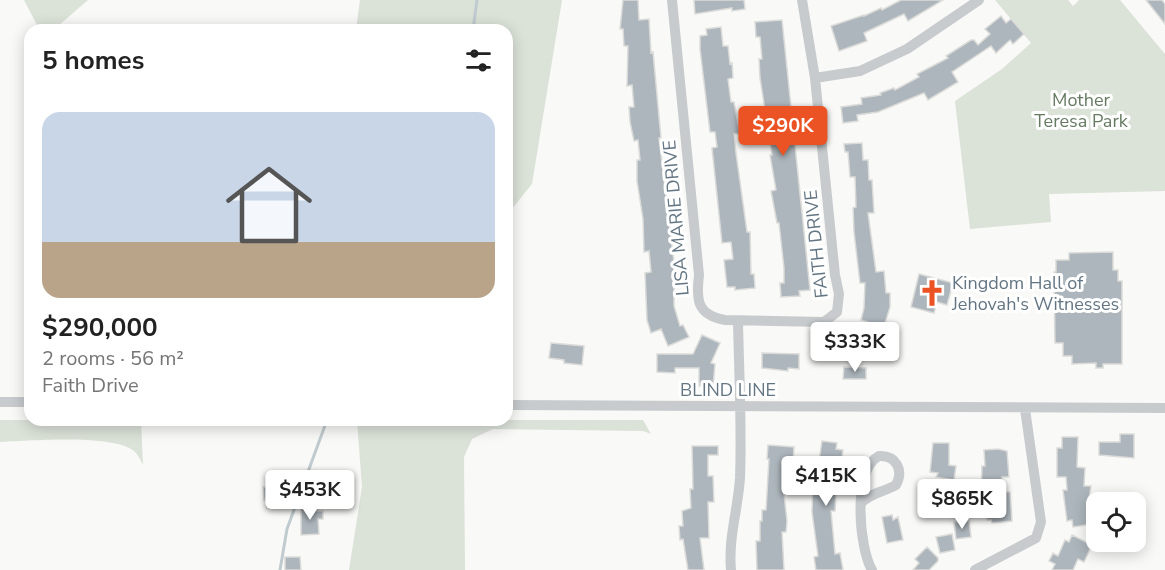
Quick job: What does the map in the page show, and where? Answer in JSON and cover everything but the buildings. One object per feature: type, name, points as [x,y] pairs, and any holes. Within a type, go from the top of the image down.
[{"type":"street","name":"LISA MARIE DRIVE","points":[[672,0],[699,275],[696,294],[702,309],[712,318],[738,321]]},
{"type":"street","name":"FAITH DRIVE","points":[[738,321],[824,322],[837,312],[839,305],[815,78],[802,0]]},
{"type":"street","points":[[815,78],[860,71],[907,49],[979,0]]},
{"type":"street","points":[[731,570],[729,553],[740,481],[738,321]]},
{"type":"street","points":[[0,402],[24,402]]},
{"type":"street","name":"BLIND LINE","points":[[513,405],[1165,408]]},
{"type":"street","points":[[975,570],[1036,538],[1041,522],[1025,409]]},
{"type":"street","points":[[861,503],[869,495],[888,490],[896,485],[900,471],[896,461],[891,457],[879,456],[868,465],[861,503],[861,541],[872,570]]},
{"type":"green space","points":[[24,0],[88,0],[60,24],[36,24]]},
{"type":"green space","points":[[360,0],[562,0],[532,184],[513,208],[513,24],[357,24]]},
{"type":"green space","name":"Mother Teresa Park","points":[[995,0],[1068,0],[1073,6],[1079,0],[1120,0],[1165,54],[1165,191],[1049,194],[1051,222],[970,229],[955,101],[1002,69],[1031,43]]},
{"type":"green space","points":[[0,420],[24,420],[24,426],[141,426],[143,465],[136,453],[126,447],[93,440],[0,442]]},
{"type":"green space","points":[[513,420],[643,420],[651,434],[643,431],[493,429],[472,439],[464,457],[465,570],[349,570],[362,487],[357,426],[513,426]]},
{"type":"waterway","points":[[474,24],[477,0]]},
{"type":"waterway","points":[[280,570],[287,529],[325,426]]},
{"type":"place","name":"Kingdom Hall of Jehovah's Witnesses","points":[[932,293]]}]
